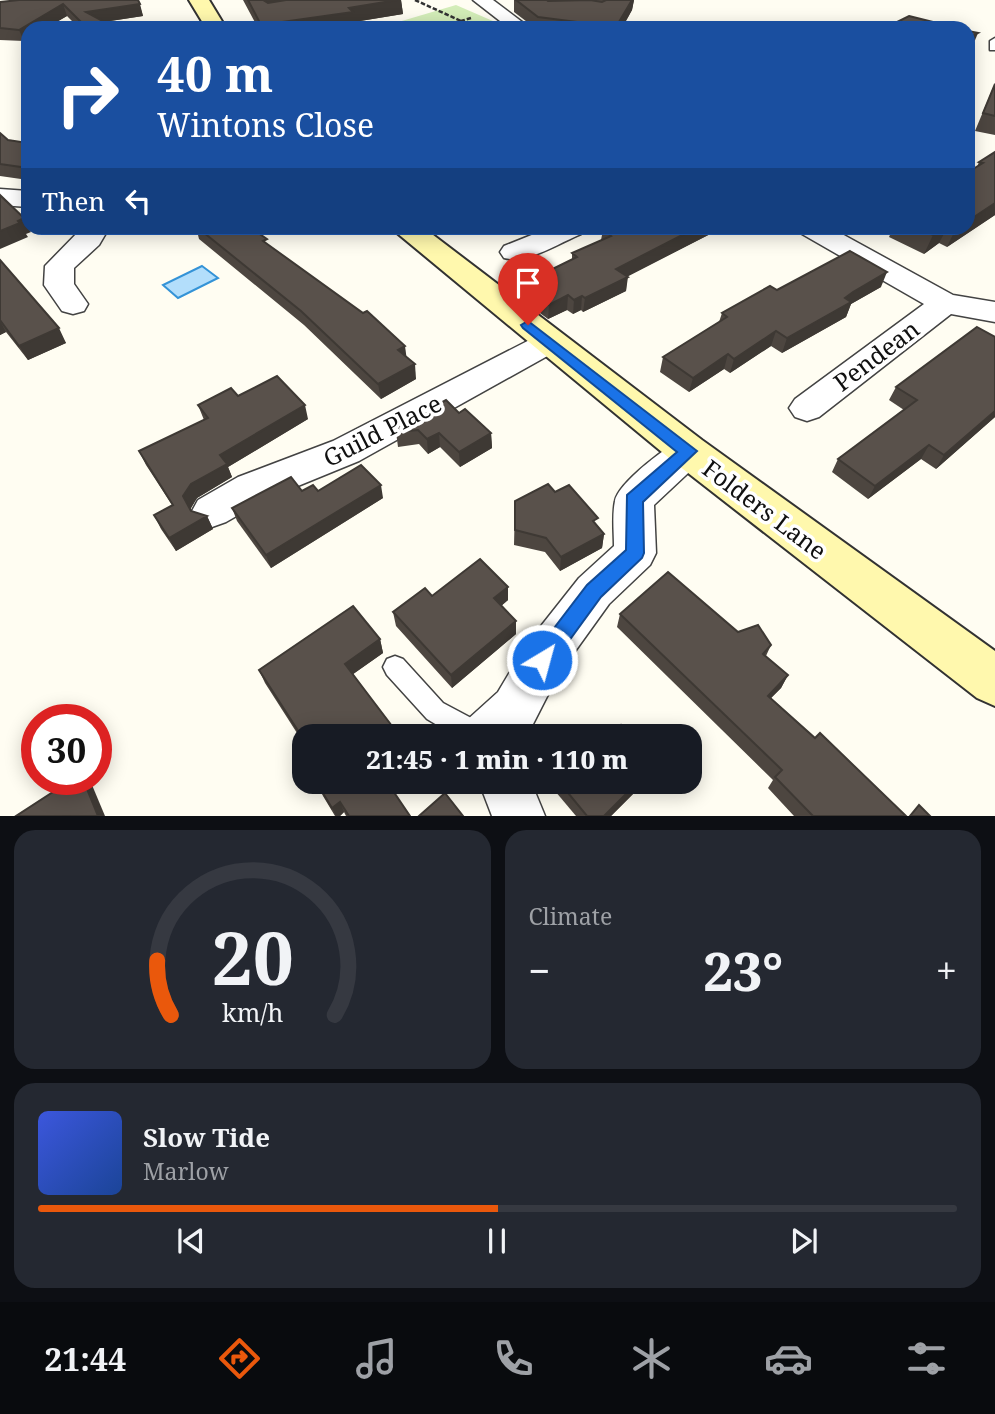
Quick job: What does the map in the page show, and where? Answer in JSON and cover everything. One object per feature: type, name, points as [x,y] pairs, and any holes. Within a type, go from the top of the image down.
[{"type":"main road","points":[[199,0],[212,21]]},
{"type":"main road","name":"Folders Lane","points":[[415,235],[688,451],[995,681]]},
{"type":"street","points":[[486,4],[514,4]]},
{"type":"street","points":[[486,4],[511,21]]},
{"type":"street","points":[[0,197],[21,198]]},
{"type":"street","points":[[73,304],[59,285],[59,266],[91,235]]},
{"type":"street","points":[[514,253],[555,235]]},
{"type":"street","points":[[831,235],[945,303],[995,312]]},
{"type":"street","name":"Pendean","points":[[807,408],[945,303]]},
{"type":"street","name":"Guild Place","points":[[212,511],[252,488],[346,452],[549,341]]},
{"type":"street","points":[[497,724],[515,709],[542,660],[594,591],[635,553],[634,500],[688,451]]},
{"type":"street","points":[[509,794],[519,816]]},
{"type":"lane","points":[[395,667],[435,711],[458,724]]},
{"type":"path","points":[[415,0],[461,21]]},
{"type":"green space","points":[[456,5],[493,21],[402,21]]},
{"type":"water","points":[[202,266],[218,278],[178,298],[163,285]]},
{"type":"building","points":[[138,0],[140,4],[86,12],[103,21],[80,21],[63,4],[34,21],[21,21],[19,30],[0,28],[0,2]]},
{"type":"building","points":[[248,0],[263,0],[268,3],[286,0],[397,0],[349,8],[353,12],[289,21],[259,21]]},
{"type":"building","points":[[516,0],[632,0],[620,21],[569,21],[538,17]]},
{"type":"building","points":[[909,16],[929,21],[899,21]]},
{"type":"building","points":[[995,84],[995,116],[983,113]]},
{"type":"building","points":[[0,133],[8,140],[21,142],[21,167],[0,164]]},
{"type":"building","points":[[995,152],[995,203],[975,216],[975,168],[983,163],[979,162]]},
{"type":"building","points":[[0,195],[21,215],[21,220],[18,221],[20,223],[0,231]]},
{"type":"building","points":[[207,235],[261,235],[267,239],[263,241],[363,313],[367,311],[405,346],[398,350],[415,364],[378,384],[301,311]]},
{"type":"building","points":[[682,235],[616,269],[628,277],[585,298],[582,296],[574,300],[568,295],[549,305],[522,284],[577,257],[572,253],[611,236]]},
{"type":"building","points":[[850,251],[887,272],[845,298],[851,302],[787,338],[776,331],[734,359],[728,354],[693,378],[663,357],[727,317],[722,313],[770,286],[777,290]]},
{"type":"building","points":[[0,260],[59,328],[19,346],[0,320]]},
{"type":"building","points":[[977,327],[995,337],[995,411],[944,455],[929,445],[875,486],[838,459],[917,400],[896,387]]},
{"type":"building","points":[[277,376],[305,405],[220,455],[227,464],[191,484],[183,496],[191,511],[207,516],[169,538],[154,515],[173,505],[139,451],[208,418],[198,405],[231,388],[238,396]]},
{"type":"building","points":[[446,400],[459,413],[465,409],[491,433],[459,452],[439,433],[427,439],[418,430],[396,432],[398,426]]},
{"type":"building","points":[[361,465],[381,485],[266,555],[232,508],[291,477],[302,491],[313,485],[318,491]]},
{"type":"building","points":[[548,484],[555,492],[569,485],[598,518],[593,521],[604,534],[561,557],[546,538],[515,530],[515,501]]},
{"type":"building","points":[[480,559],[508,587],[494,598],[516,621],[451,675],[393,612],[425,588],[432,596]]},
{"type":"building","points":[[668,572],[738,632],[758,625],[771,645],[763,654],[788,675],[768,696],[815,738],[820,733],[906,816],[813,816],[775,777],[782,770],[620,614]]},
{"type":"building","points":[[353,606],[380,639],[345,664],[390,724],[294,724],[259,670]]},
{"type":"building","points":[[323,794],[395,794],[410,816],[349,816],[340,802],[332,808]]},
{"type":"building","points":[[446,794],[463,816],[419,816]]},
{"type":"building","points":[[569,794],[626,794],[604,816],[587,816]]},
{"type":"building","points":[[48,795],[89,795],[98,816],[16,816]]},
{"type":"building","points":[[919,805],[930,816],[910,816]]},
{"type":"route","points":[[528,325],[688,451],[634,500],[635,553],[594,591],[542,660]]}]
